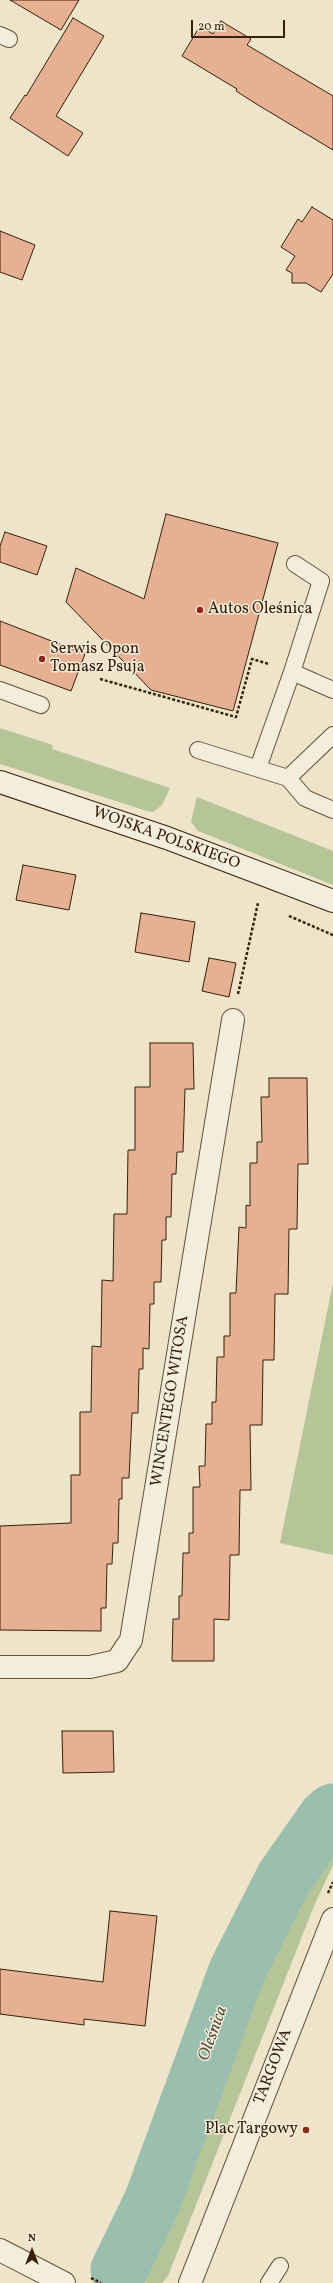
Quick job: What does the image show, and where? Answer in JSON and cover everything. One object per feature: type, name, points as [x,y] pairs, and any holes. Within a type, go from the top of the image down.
[{"type":"street","name":"WOJSKA POLSKIEGO","points":[[0,782],[167,838],[332,901]]},
{"type":"street","name":"WINCENTEGO WITOSA","points":[[0,1667],[90,1667],[117,1661],[132,1640],[233,1020]]},
{"type":"street","name":"TARGOWA","points":[[190,2283],[333,1919]]},
{"type":"street","points":[[0,2250],[64,2283]]},
{"type":"lane","points":[[258,768],[292,672],[321,582],[295,564]]},
{"type":"lane","points":[[292,672],[333,690]]},
{"type":"lane","points":[[0,690],[41,705]]},
{"type":"lane","points":[[288,778],[333,735]]},
{"type":"lane","points":[[198,750],[288,778],[304,798],[333,809]]},
{"type":"lane","points":[[269,2283],[280,2266]]},
{"type":"path","points":[[100,679],[236,717],[252,659],[292,672]]},
{"type":"path","points":[[233,1020],[258,903]]},
{"type":"green space","points":[[0,728],[53,745],[52,749],[170,788],[162,805],[153,812],[0,764]]},
{"type":"green space","points":[[197,797],[333,851],[333,885],[198,831],[191,822]]},
{"type":"green space","points":[[333,1283],[333,1555],[280,1543]]},
{"type":"green space","points":[[333,1827],[333,1865],[314,1906],[168,2276],[162,2283],[147,2283],[130,2275],[161,2210],[245,1986],[292,1887]]},
{"type":"building","points":[[10,0],[79,0],[61,30]]},
{"type":"building","points":[[73,18],[104,36],[56,116],[83,133],[68,156],[10,118],[25,95],[26,96]]},
{"type":"building","points":[[221,21],[251,39],[247,45],[333,96],[333,150],[258,105],[236,91],[237,89],[182,56],[200,26],[213,34]]},
{"type":"building","points":[[312,207],[333,220],[333,274],[321,292],[306,283],[292,283],[292,273],[286,270],[295,256],[281,247],[298,219],[302,222]]},
{"type":"building","points":[[0,231],[35,245],[22,280],[0,272]]},
{"type":"building","name":"Autos Oleśnica","points":[[166,514],[278,543],[233,711],[151,690],[66,602],[76,568],[144,599]]},
{"type":"building","points":[[5,532],[47,546],[37,575],[0,562],[0,546]]},
{"type":"building","name":"Serwis Opon Tomasz Psuja","points":[[0,621],[85,654],[71,691],[0,665]]},
{"type":"building","points":[[23,865],[76,875],[69,910],[16,900]]},
{"type":"building","points":[[141,913],[195,922],[189,962],[135,952]]},
{"type":"building","points":[[209,958],[236,963],[229,997],[202,991]]},
{"type":"building","points":[[150,1043],[193,1043],[194,1089],[185,1089],[183,1152],[177,1152],[176,1174],[172,1174],[171,1217],[166,1217],[166,1240],[162,1240],[161,1282],[154,1282],[154,1304],[150,1304],[149,1349],[143,1348],[143,1369],[139,1369],[138,1413],[132,1413],[129,1478],[122,1478],[122,1499],[119,1499],[118,1543],[113,1543],[112,1564],[107,1564],[106,1608],[101,1608],[101,1631],[0,1630],[0,1526],[71,1523],[71,1475],[80,1475],[80,1412],[91,1412],[92,1346],[101,1347],[102,1280],[113,1281],[114,1214],[127,1214],[128,1150],[135,1150],[135,1087],[150,1087]]},
{"type":"building","points":[[269,1078],[307,1078],[308,1164],[298,1164],[297,1229],[289,1229],[288,1294],[275,1294],[274,1360],[263,1360],[262,1425],[250,1425],[251,1490],[240,1490],[239,1555],[230,1555],[229,1620],[214,1619],[214,1661],[172,1661],[173,1619],[179,1619],[179,1596],[182,1596],[183,1553],[189,1553],[189,1533],[193,1533],[193,1487],[200,1487],[199,1466],[205,1466],[206,1424],[212,1424],[212,1402],[216,1402],[217,1357],[224,1357],[224,1336],[230,1336],[230,1293],[236,1293],[239,1227],[246,1228],[246,1205],[250,1206],[250,1163],[257,1163],[257,1142],[262,1142],[261,1097],[269,1097]]},
{"type":"building","points":[[62,1731],[113,1731],[114,1772],[63,1773]]},
{"type":"building","points":[[110,1911],[157,1916],[145,2026],[84,2019],[84,2025],[0,2014],[0,1969],[103,1982]]},
{"type":"waterway","name":"Oleśnica","points":[[119,2270],[152,2202],[237,1971],[284,1878],[326,1818],[333,1812]]},
{"type":"place","name":"Autos Oleśnica","points":[[200,610]]},
{"type":"place","name":"Serwis Opon Tomasz Psuja","points":[[42,659]]},
{"type":"place","name":"Plac Targowy","points":[[306,2130]]}]
